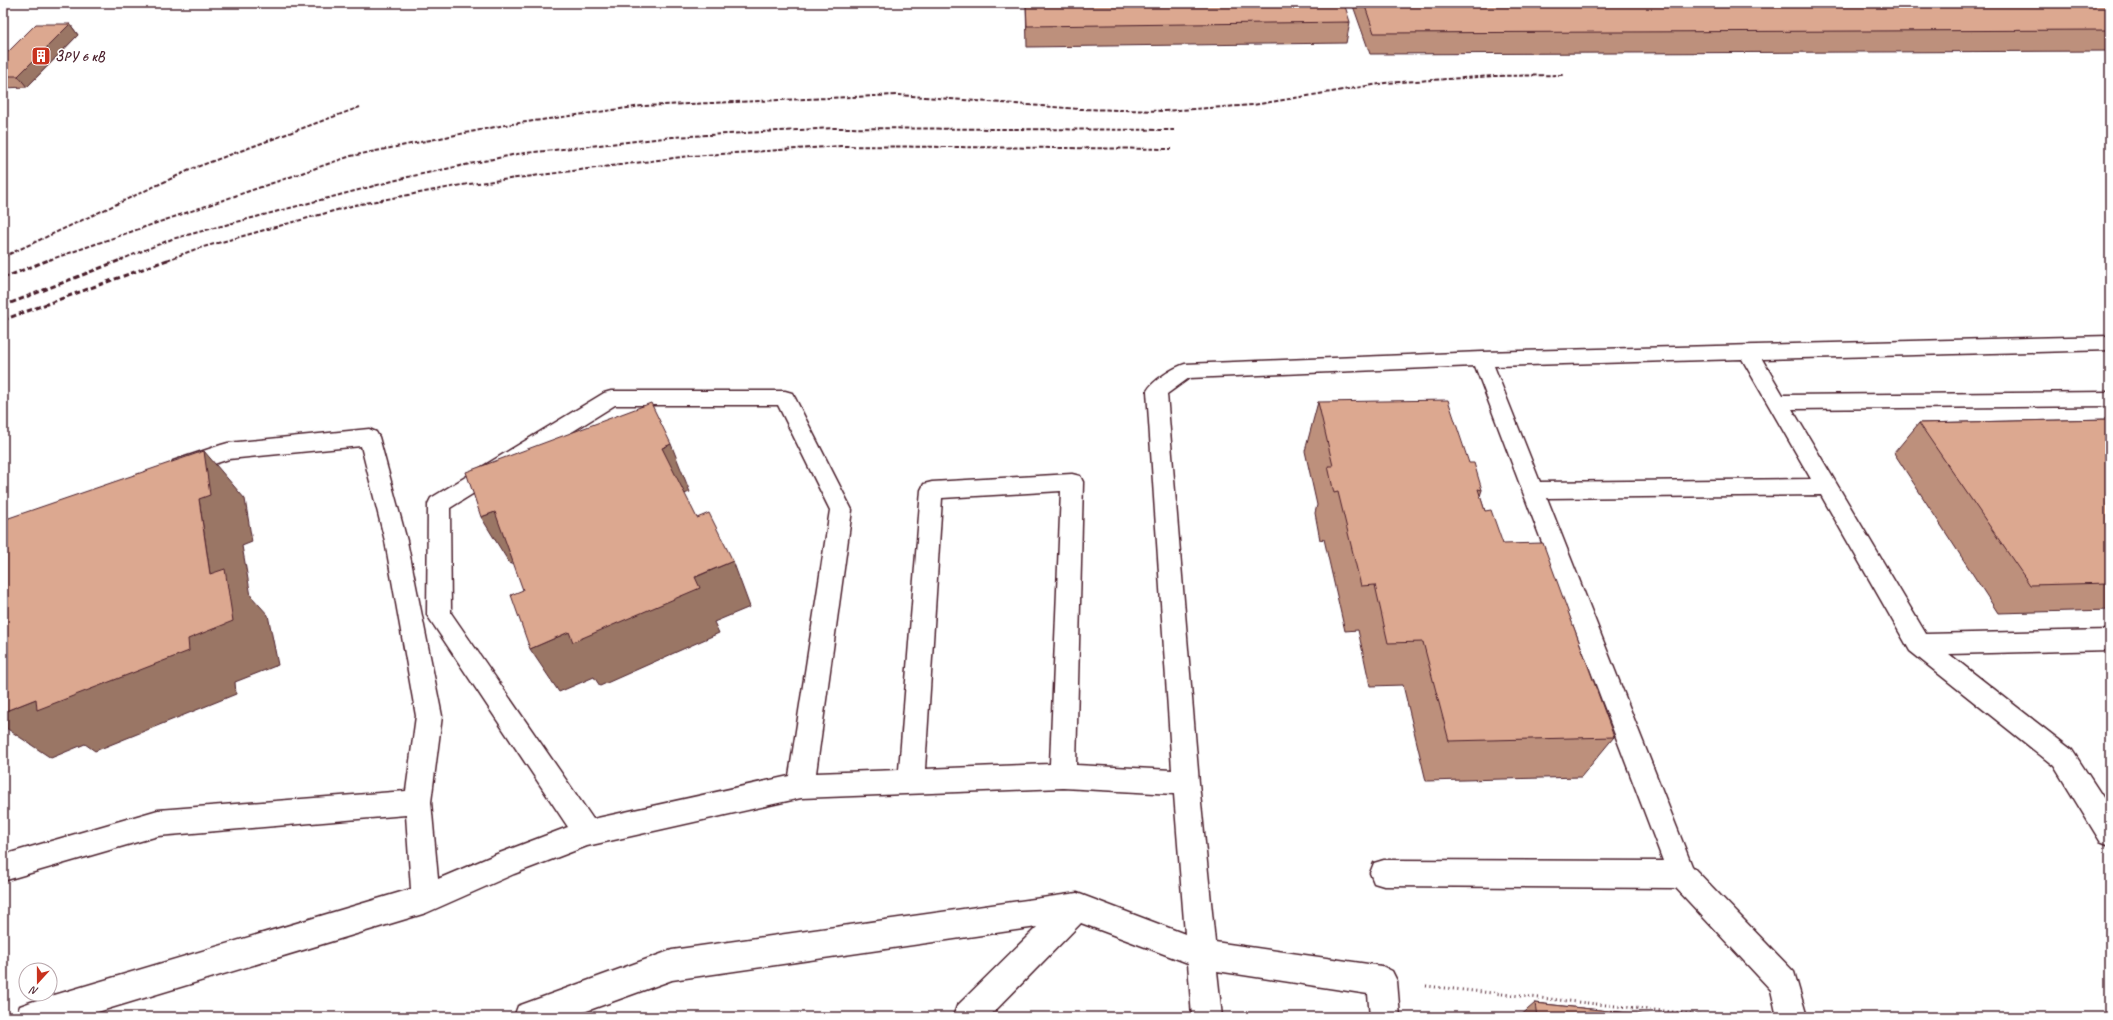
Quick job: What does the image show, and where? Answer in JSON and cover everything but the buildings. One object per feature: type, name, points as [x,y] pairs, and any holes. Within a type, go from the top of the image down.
[{"type":"lane","points":[[1208,1017],[1186,783],[1157,392],[1185,371],[1482,359],[2110,343]]},
{"type":"lane","points":[[1748,352],[1919,644],[2063,758],[2110,832]]},
{"type":"lane","points":[[1482,359],[1682,875],[1784,982],[1792,1017]]},
{"type":"lane","points":[[587,833],[439,614],[439,504],[610,398],[785,398],[840,510],[801,786]]},
{"type":"lane","points":[[1777,402],[2110,399]]},
{"type":"lane","points":[[160,474],[228,451],[369,437],[396,540],[429,716],[418,802],[426,899]]},
{"type":"lane","points":[[911,783],[932,490],[1072,482],[1063,776]]},
{"type":"lane","points":[[1533,490],[1827,488]]},
{"type":"lane","points":[[1919,644],[2110,640]]},
{"type":"lane","points":[[31,1017],[426,899],[507,863],[587,833],[801,786],[1063,776],[1186,783]]},
{"type":"lane","points":[[3,868],[158,823],[418,802]]},
{"type":"lane","points":[[1384,873],[1682,875]]},
{"type":"lane","points":[[968,1017],[1077,907]]},
{"type":"lane","points":[[529,1017],[672,965],[1077,907],[1201,954],[1382,981],[1385,1017]]},
{"type":"path","points":[[1382,981],[1720,1017]]},
{"type":"railway","points":[[49,260],[351,156],[505,125],[642,106],[898,95],[1079,109],[1164,111],[1253,105],[1385,83],[1494,76],[1563,75]]},
{"type":"railway","points":[[3,257],[194,168],[360,107]]},
{"type":"railway","points":[[120,260],[172,239],[408,177],[517,154],[673,137],[834,128],[1174,130]]},
{"type":"railway","points":[[167,260],[196,249],[355,205],[462,185],[690,156],[841,146],[1172,149]]},
{"type":"railway","points":[[3,278],[51,259]]},
{"type":"railway","points":[[3,306],[123,259]]},
{"type":"railway","points":[[3,320],[170,259]]},
{"type":"place","name":"ЗРУ 6 кВ","points":[[41,56]]}]
